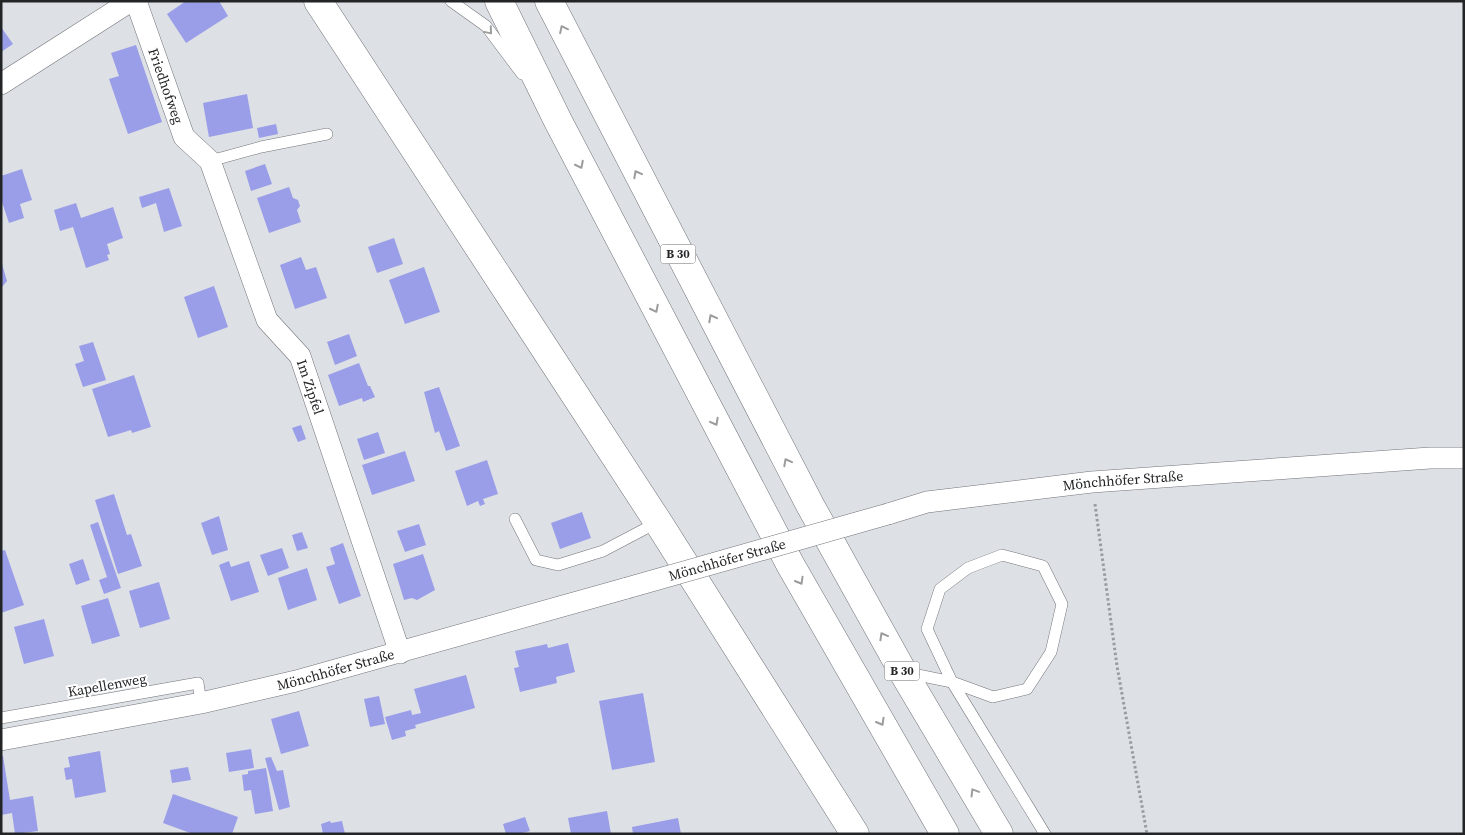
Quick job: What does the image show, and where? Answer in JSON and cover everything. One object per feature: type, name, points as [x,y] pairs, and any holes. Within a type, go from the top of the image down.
[{"type":"main road","points":[[318,1],[658,522],[856,834]]},
{"type":"main road","points":[[499,1],[558,121],[790,564],[945,834]]},
{"type":"main road","name":"B 30","points":[[549,1],[810,505],[903,672],[999,834]]},
{"type":"street","points":[[1,84],[131,1]]},
{"type":"street","name":"Friedhofweg","points":[[136,1],[184,137],[210,161]]},
{"type":"street","name":"Im Zipfel","points":[[210,161],[267,320],[300,356],[400,653]]},
{"type":"street","name":"Mönchhöfer Straße","points":[[1,740],[201,703],[296,681],[936,500],[1092,482],[1430,458],[1464,458]]},
{"type":"lane","points":[[451,1],[486,26],[558,121]]},
{"type":"lane","points":[[210,161],[261,147],[327,134]]},
{"type":"lane","points":[[516,519],[536,560],[558,565],[603,551],[658,522]]},
{"type":"lane","points":[[903,672],[952,682],[993,697],[1027,689],[1051,652],[1062,604],[1043,566],[1002,555],[968,568],[940,589],[927,630],[952,682],[1045,834]]},
{"type":"lane","name":"Kapellenweg","points":[[1,718],[198,683],[201,703]]},
{"type":"path","points":[[1092,482],[1117,666],[1147,834]]},
{"type":"building","points":[[186,1],[219,1],[228,16],[186,43],[167,14]]},
{"type":"building","points":[[1,27],[13,44],[1,52]]},
{"type":"building","points":[[136,45],[162,122],[128,134],[109,79],[119,76],[111,53]]},
{"type":"building","points":[[247,94],[253,128],[209,137],[203,103]]},
{"type":"building","points":[[276,124],[278,134],[259,138],[257,128]]},
{"type":"building","points":[[265,164],[272,184],[251,191],[245,171]]},
{"type":"building","points":[[22,169],[32,200],[20,204],[24,218],[9,223],[1,199],[1,176]]},
{"type":"building","points":[[289,187],[293,198],[298,200],[300,206],[297,210],[301,222],[269,233],[257,198]]},
{"type":"building","points":[[169,188],[182,226],[164,232],[156,203],[142,208],[139,197]]},
{"type":"building","points":[[76,203],[81,218],[113,207],[123,238],[107,244],[110,254],[107,255],[109,260],[86,268],[73,227],[60,231],[54,210]]},
{"type":"building","points":[[394,238],[403,264],[377,273],[368,247]]},
{"type":"building","points":[[301,257],[306,270],[316,267],[327,298],[295,309],[280,265]]},
{"type":"building","points":[[1,264],[7,281],[1,288]]},
{"type":"building","points":[[424,267],[440,312],[405,324],[389,280]]},
{"type":"building","points":[[214,286],[228,327],[198,338],[184,297]]},
{"type":"building","points":[[349,334],[357,356],[335,365],[327,342]]},
{"type":"building","points":[[93,342],[106,380],[83,387],[75,364],[84,361],[79,346]]},
{"type":"building","points":[[359,363],[368,386],[370,386],[375,397],[363,402],[362,398],[339,406],[328,375]]},
{"type":"building","points":[[134,375],[151,427],[132,433],[131,430],[108,437],[92,389]]},
{"type":"building","points":[[439,387],[460,446],[446,451],[439,431],[435,433],[424,392]]},
{"type":"building","points":[[301,425],[306,439],[298,442],[292,428]]},
{"type":"building","points":[[378,432],[385,453],[364,460],[357,439]]},
{"type":"building","points":[[405,451],[415,481],[372,495],[362,465]]},
{"type":"building","points":[[487,460],[498,494],[483,499],[485,504],[480,506],[478,501],[467,506],[455,471]]},
{"type":"building","points":[[114,494],[127,535],[131,534],[142,566],[118,574],[95,500]]},
{"type":"building","points":[[582,512],[591,538],[560,549],[551,523]]},
{"type":"building","points":[[219,516],[228,550],[212,555],[201,523]]},
{"type":"building","points":[[98,522],[121,588],[104,594],[99,580],[107,577],[90,525]]},
{"type":"building","points":[[419,524],[426,545],[405,552],[397,531]]},
{"type":"building","points":[[302,532],[308,548],[297,551],[292,535]]},
{"type":"building","points":[[343,543],[361,596],[339,604],[326,567],[335,564],[330,548]]},
{"type":"building","points":[[282,548],[289,568],[268,576],[260,555]]},
{"type":"building","points":[[5,550],[24,605],[1,613],[1,551]]},
{"type":"building","points":[[423,554],[435,590],[417,600],[412,598],[404,600],[393,564]]},
{"type":"building","points":[[83,559],[90,580],[76,585],[69,564]]},
{"type":"building","points":[[229,561],[231,567],[249,561],[259,592],[231,601],[219,565]]},
{"type":"building","points":[[307,568],[317,600],[288,610],[278,578]]},
{"type":"building","points":[[159,582],[170,619],[140,628],[129,591]]},
{"type":"building","points":[[108,598],[120,636],[92,644],[81,606]]},
{"type":"building","points":[[44,619],[54,656],[24,664],[14,627]]},
{"type":"building","points":[[568,643],[575,672],[556,677],[557,683],[520,692],[514,668],[519,667],[515,651],[547,644],[548,648]]},
{"type":"building","points":[[466,675],[475,708],[415,725],[416,728],[405,731],[406,736],[392,740],[385,717],[411,710],[412,715],[421,713],[414,689]]},
{"type":"building","points":[[643,693],[655,762],[612,770],[599,701]]},
{"type":"building","points":[[379,696],[385,724],[370,727],[364,699]]},
{"type":"building","points":[[299,711],[309,746],[281,754],[271,719]]},
{"type":"building","points":[[251,749],[254,768],[229,772],[226,753]]},
{"type":"building","points":[[100,751],[106,792],[75,798],[72,779],[66,780],[64,768],[70,767],[68,757]]},
{"type":"building","points":[[1,756],[3,756],[10,800],[33,796],[38,831],[15,834],[12,813],[1,815]]},
{"type":"building","points":[[271,757],[277,771],[283,770],[290,807],[279,810],[265,758]]},
{"type":"building","points":[[188,767],[191,780],[172,783],[170,770]]},
{"type":"building","points":[[266,768],[273,811],[255,814],[251,790],[244,791],[242,775],[248,774],[248,771]]},
{"type":"building","points":[[173,794],[238,817],[232,834],[193,834],[163,823]]},
{"type":"building","points":[[607,811],[611,834],[571,834],[568,818]]},
{"type":"building","points":[[525,817],[530,831],[519,834],[506,834],[503,824]]},
{"type":"building","points":[[678,818],[681,834],[633,834],[632,827]]},
{"type":"building","points":[[330,821],[331,823],[342,821],[345,834],[323,834],[321,824]]}]
